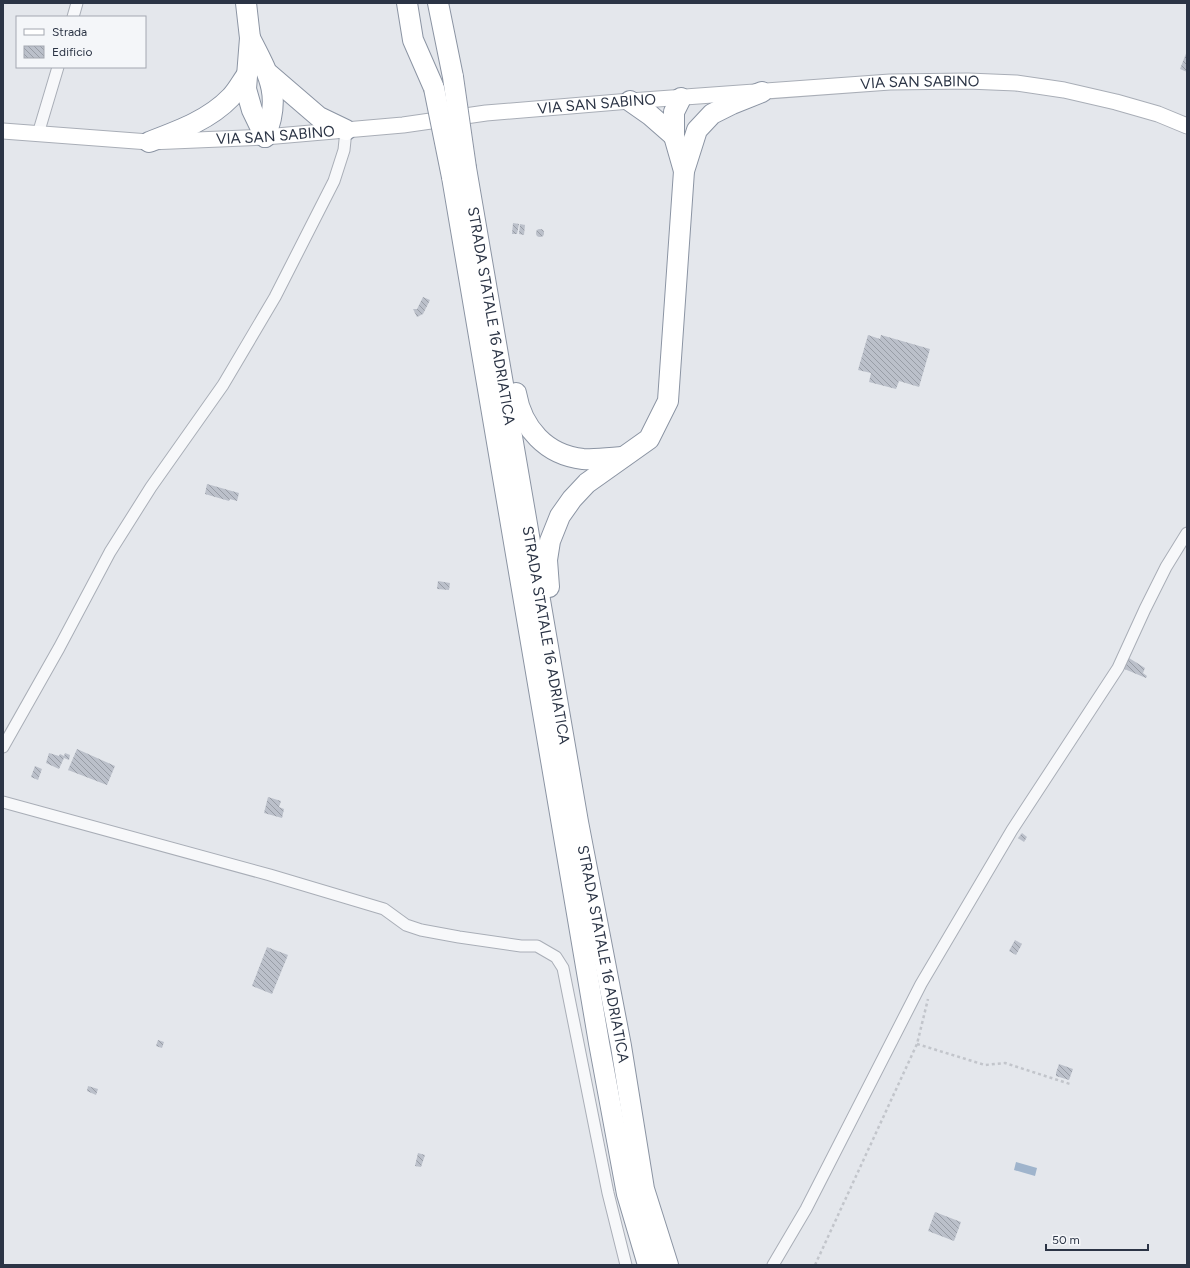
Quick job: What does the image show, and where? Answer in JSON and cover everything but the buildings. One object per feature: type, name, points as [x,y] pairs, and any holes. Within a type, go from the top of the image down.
[{"type":"highway","points":[[246,3],[250,38],[246,89],[252,110],[265,137]]},
{"type":"highway","points":[[407,3],[413,40],[434,88]]},
{"type":"highway","name":"STRADA STATALE 16 ADRIATICA","points":[[419,3],[434,88],[462,176],[578,822],[621,1046],[644,1189],[668,1265]]},
{"type":"highway","name":"STRADA STATALE 16 ADRIATICA","points":[[438,3],[453,77],[462,176],[599,1043],[627,1194],[648,1265]]},
{"type":"highway","points":[[250,38],[269,74],[274,110],[265,137]]},
{"type":"highway","points":[[269,74],[319,117],[346,130]]},
{"type":"highway","points":[[149,142],[181,130],[205,117],[231,97],[246,76]]},
{"type":"highway","points":[[696,130],[712,114],[762,92]]},
{"type":"highway","points":[[578,822],[580,771],[548,583],[547,560],[550,541],[560,516],[572,499],[587,483],[649,439],[668,401],[684,171],[696,130],[694,118],[681,98]]},
{"type":"highway","points":[[681,98],[674,112],[674,136],[684,171]]},
{"type":"highway","points":[[630,101],[650,115],[674,136]]},
{"type":"highway","points":[[462,176],[486,222],[516,399],[522,418],[532,433],[545,445],[563,455],[582,459],[623,457]]},
{"type":"street","points":[[73,16],[77,3]]},
{"type":"street","points":[[38,134],[58,68]]},
{"type":"street","name":"VIA SAN SABINO","points":[[3,131],[149,142],[265,137],[403,125],[486,113],[630,101],[890,82],[968,81],[1016,83],[1064,90],[1116,102],[1158,114],[1187,126]]},
{"type":"street","points":[[3,746],[110,552],[152,487],[223,385],[275,297],[334,181],[344,150],[346,130]]},
{"type":"street","points":[[773,1265],[806,1209],[921,984],[1012,830],[1118,668],[1152,595],[1187,533]]},
{"type":"street","points":[[3,802],[270,875],[384,909],[406,925],[421,930],[521,946],[537,946],[556,957],[563,968],[608,1193],[626,1265]]},
{"type":"path","points":[[815,1265],[917,1044],[928,999],[921,984]]},
{"type":"path","points":[[917,1044],[985,1064],[1005,1063],[1070,1084]]},
{"type":"water","points":[[1016,1162],[1037,1168],[1035,1176],[1014,1170]]}]
